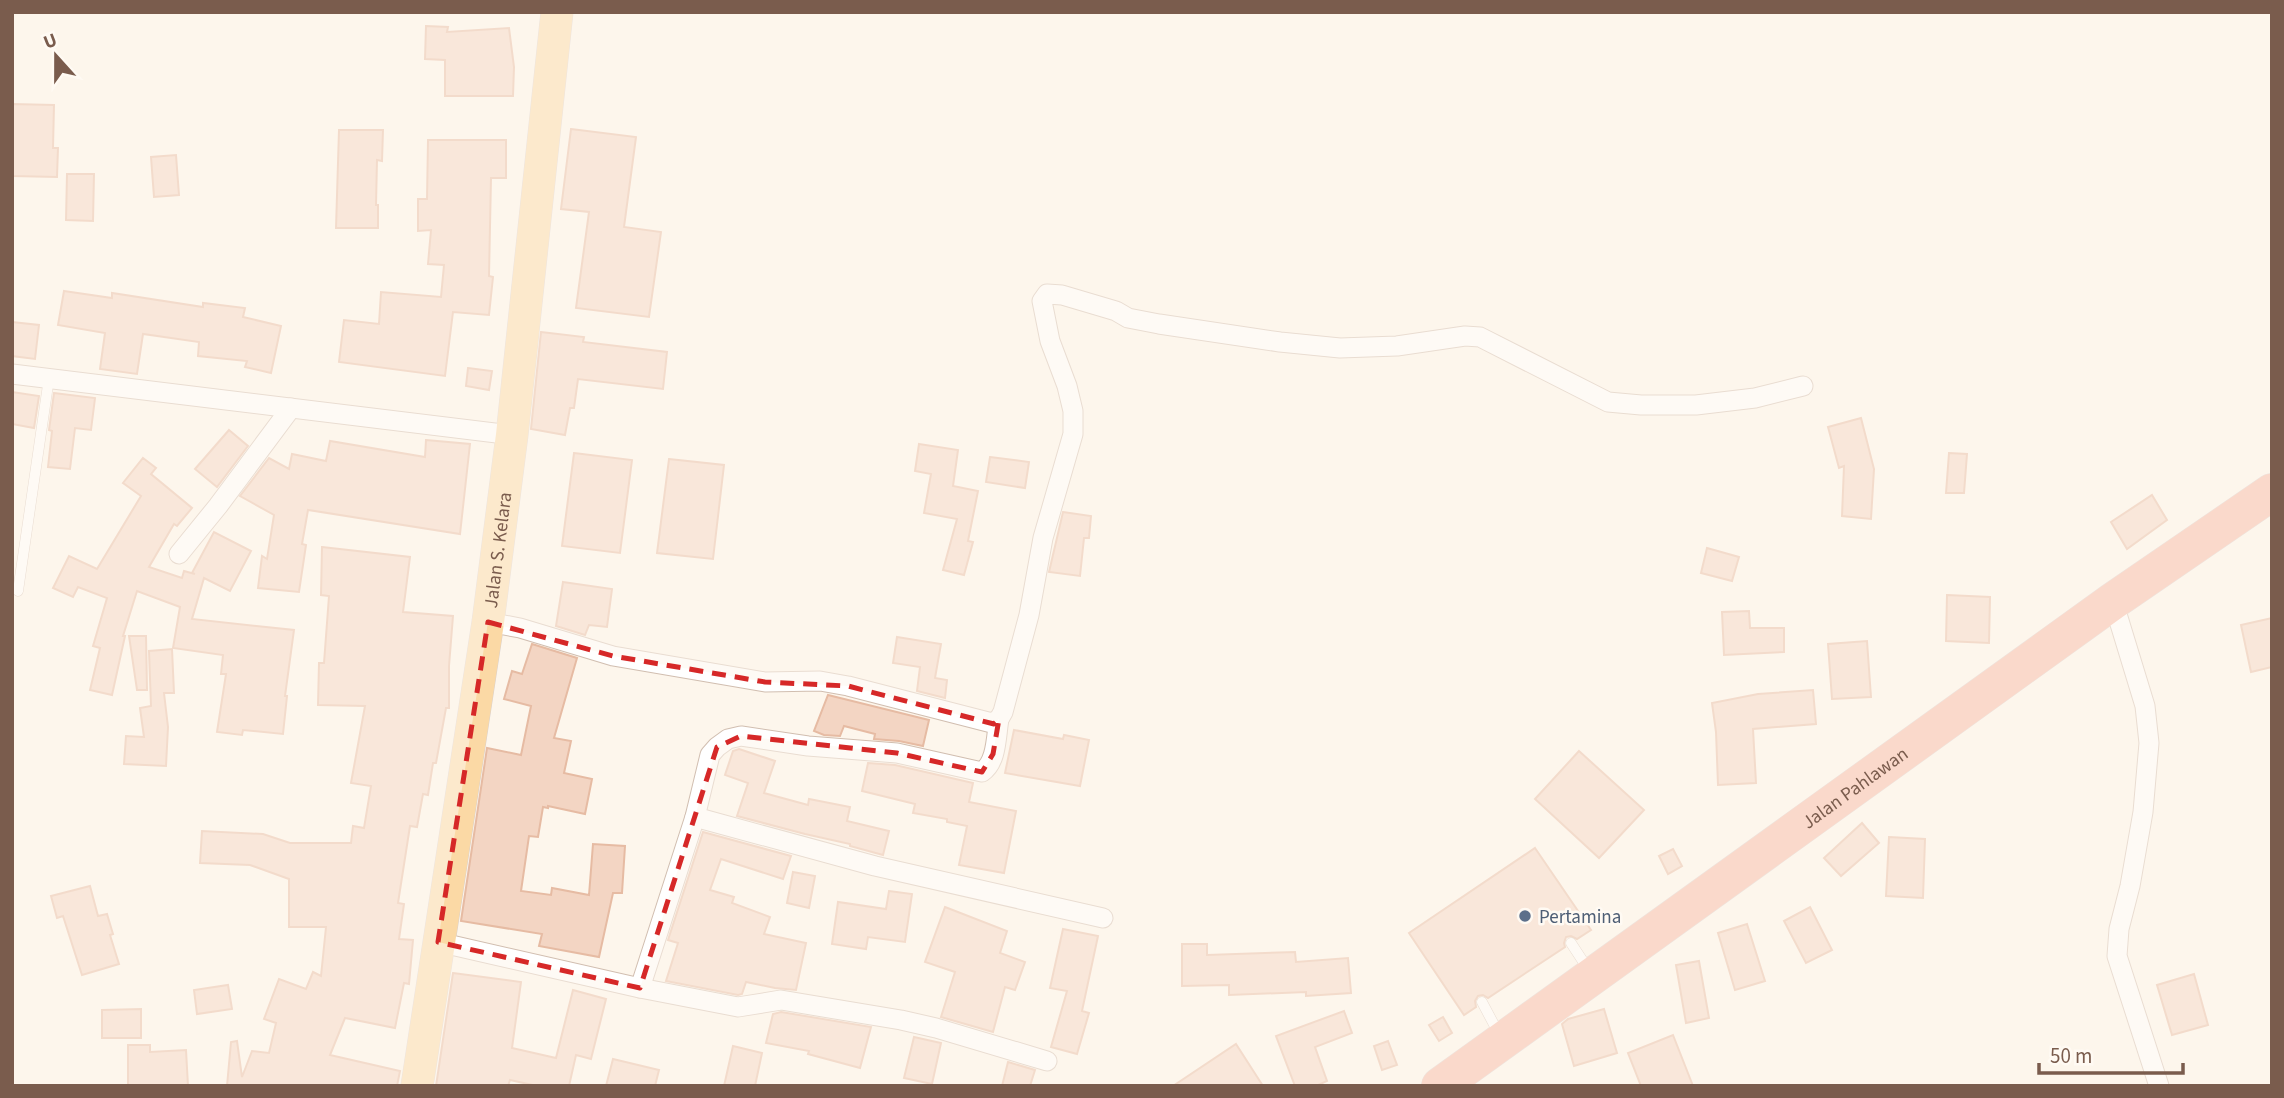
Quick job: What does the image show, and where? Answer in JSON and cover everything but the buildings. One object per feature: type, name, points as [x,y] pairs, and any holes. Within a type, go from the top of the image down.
[{"type":"highway","name":"Jalan Pahlawan","points":[[1440,1086],[2113,601],[2272,492]]},
{"type":"main road","name":"Jalan S. Kelara","points":[[417,1086],[488,622],[512,435],[557,12]]},
{"type":"street","points":[[640,988],[695,817],[710,755],[728,740],[741,736],[808,746],[897,753],[982,772],[987,769],[1029,615],[1043,538],[1073,435],[1073,411],[1067,386],[1050,341],[1043,312],[1042,301],[1047,294],[1062,295],[1116,311],[1128,318],[1159,324],[1340,348],[1397,346],[1465,336],[1480,337],[1608,402],[1696,405],[1755,398],[1803,386]]},
{"type":"street","points":[[12,374],[512,435]]},
{"type":"street","points":[[179,554],[211,516],[291,408]]},
{"type":"street","points":[[2113,601],[2145,706],[2149,743],[2143,812],[2130,886],[2119,929],[2117,956],[2159,1086]]},
{"type":"street","points":[[488,622],[520,628],[613,656],[765,682],[820,681],[839,684],[992,723],[999,719]]},
{"type":"street","points":[[695,817],[875,866],[1102,918]]},
{"type":"street","points":[[438,942],[640,988],[738,1007],[781,1000],[901,1020],[1047,1061]]},
{"type":"lane","points":[[18,591],[49,378]]},
{"type":"lane","points":[[1571,943],[1593,975]]},
{"type":"lane","points":[[1482,1002],[1502,1041]]},
{"type":"highlighted area","points":[[488,622],[613,656],[765,682],[848,686],[994,724],[999,719],[993,754],[982,772],[897,753],[741,736],[717,747],[640,988],[438,942]]},
{"type":"place","name":"Pertamina","points":[[1525,916]]}]
